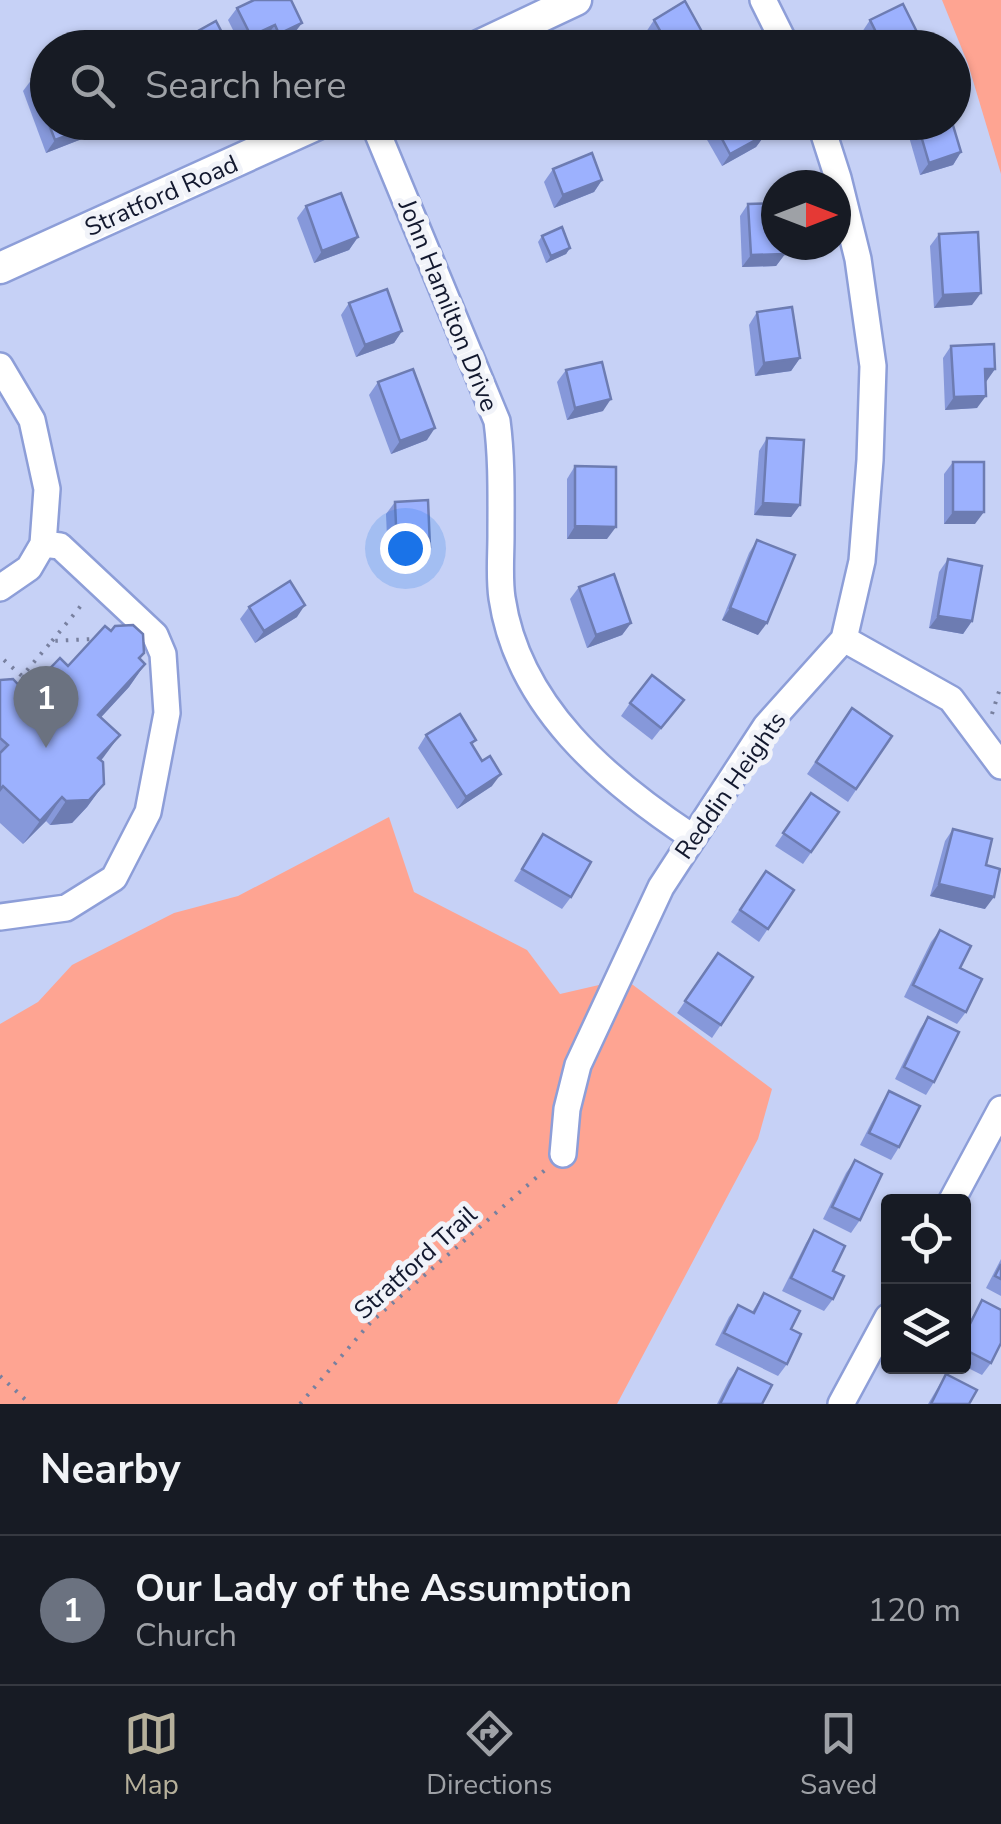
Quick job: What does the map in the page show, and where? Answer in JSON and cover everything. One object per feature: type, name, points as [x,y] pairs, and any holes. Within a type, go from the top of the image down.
[{"type":"main road","points":[[512,30],[576,0]]},
{"type":"main road","name":"Stratford Road","points":[[0,268],[282,140]]},
{"type":"street","points":[[763,0],[777,30]]},
{"type":"street","name":"John Hamilton Drive","points":[[381,140],[497,421],[502,453],[502,594],[510,638],[545,706],[592,762],[692,838]]},
{"type":"street","name":"Reddin Heights","points":[[563,1154],[567,1109],[578,1065],[661,886],[766,726],[844,639],[862,561],[872,366],[858,259],[826,140]]},
{"type":"street","points":[[0,366],[32,420],[47,489],[42,544],[29,568],[0,588]]},
{"type":"street","points":[[0,917],[66,908],[114,878],[148,812],[166,713],[163,654],[155,636],[60,546],[42,544]]},
{"type":"street","points":[[844,639],[951,699],[1001,766]]},
{"type":"street","points":[[955,1194],[1001,1109]]},
{"type":"street","points":[[841,1404],[881,1330]]},
{"type":"path","points":[[22,676],[100,584]]},
{"type":"path","points":[[52,640],[93,639]]},
{"type":"path","points":[[4,660],[37,689]]},
{"type":"path","name":"Stratford Trail","points":[[300,1404],[371,1322],[563,1154]]},
{"type":"path","points":[[0,1376],[30,1404]]},
{"type":"shaded area","points":[[942,0],[1001,0],[1001,174],[971,74],[971,30],[954,30]]},
{"type":"shaded area","points":[[389,817],[414,892],[527,950],[560,994],[625,979],[772,1089],[758,1139],[617,1404],[0,1404],[0,1024],[38,1002],[72,965],[174,913],[238,896]]},
{"type":"building","points":[[254,0],[291,0],[302,23],[287,30],[277,30],[275,25],[248,30],[237,8]]},
{"type":"building","points":[[685,1],[701,30],[660,30],[654,20]]},
{"type":"building","points":[[903,4],[916,30],[875,30],[870,20]]},
{"type":"building","points":[[216,21],[221,30],[200,30]]},
{"type":"building","points":[[723,140],[756,140],[730,154]]},
{"type":"building","points":[[922,140],[957,140],[961,152],[929,163]]},
{"type":"building","points":[[592,153],[602,180],[563,195],[553,169]]},
{"type":"building","points":[[341,193],[358,237],[322,251],[306,206]]},
{"type":"building","points":[[748,204],[761,204],[761,255],[751,255]]},
{"type":"building","points":[[562,227],[570,248],[551,256],[542,236]]},
{"type":"building","points":[[978,232],[981,293],[943,295],[939,234]]},
{"type":"building","points":[[387,289],[402,331],[365,345],[349,303]]},
{"type":"building","points":[[792,307],[800,358],[764,363],[757,312]]},
{"type":"building","points":[[994,344],[995,369],[985,369],[986,396],[954,397],[951,346]]},
{"type":"building","points":[[602,362],[611,399],[575,408],[566,370]]},
{"type":"building","points":[[413,369],[435,428],[400,441],[378,382]]},
{"type":"building","points":[[767,438],[804,440],[800,505],[763,503]]},
{"type":"building","points":[[953,462],[984,462],[984,512],[953,512]]},
{"type":"building","points":[[575,466],[616,467],[616,527],[575,526]]},
{"type":"building","points":[[428,500],[430,547],[397,548],[395,502]]},
{"type":"building","points":[[757,540],[795,555],[767,623],[730,608]]},
{"type":"building","points":[[948,559],[982,566],[972,621],[938,616]]},
{"type":"building","points":[[614,574],[631,623],[596,635],[579,587]]},
{"type":"building","points":[[290,581],[305,605],[264,631],[249,607]]},
{"type":"building","points":[[133,625],[143,634],[144,653],[139,658],[145,664],[98,715],[120,735],[98,758],[103,762],[104,784],[89,800],[66,801],[62,797],[40,821],[3,786],[0,790],[0,753],[8,745],[0,738],[0,680],[13,679],[41,709],[50,699],[35,684],[60,658],[68,666],[105,626],[111,631],[115,626]]},
{"type":"building","points":[[652,675],[684,700],[661,728],[630,703]]},
{"type":"building","points":[[852,708],[892,736],[856,789],[816,762]]},
{"type":"building","points":[[460,714],[476,740],[471,743],[482,761],[490,756],[501,774],[466,797],[426,735]]},
{"type":"building","points":[[811,793],[839,812],[811,852],[783,833]]},
{"type":"building","points":[[953,829],[992,839],[986,865],[1000,869],[994,897],[939,884]]},
{"type":"building","points":[[543,834],[591,862],[571,897],[522,869]]},
{"type":"building","points":[[766,871],[794,890],[768,929],[740,910]]},
{"type":"building","points":[[940,930],[971,946],[960,968],[982,979],[966,1012],[913,985]]},
{"type":"building","points":[[718,953],[753,977],[721,1025],[685,1001]]},
{"type":"building","points":[[928,1017],[959,1032],[934,1082],[904,1067]]},
{"type":"building","points":[[889,1091],[920,1106],[899,1147],[869,1133]]},
{"type":"building","points":[[855,1160],[882,1174],[860,1220],[832,1207]]},
{"type":"building","points":[[814,1230],[845,1246],[833,1271],[844,1276],[833,1299],[791,1278]]},
{"type":"building","points":[[764,1293],[800,1311],[791,1329],[801,1334],[787,1364],[724,1333],[738,1305],[754,1313]]},
{"type":"building","points":[[982,1300],[1001,1310],[1001,1343],[991,1363],[971,1353],[971,1322]]},
{"type":"building","points":[[738,1368],[772,1385],[762,1404],[720,1404]]},
{"type":"building","points":[[946,1374],[977,1390],[969,1404],[931,1404]]},
{"type":"place","name":"Our Lady of the Assumption","points":[[46,748]]}]
